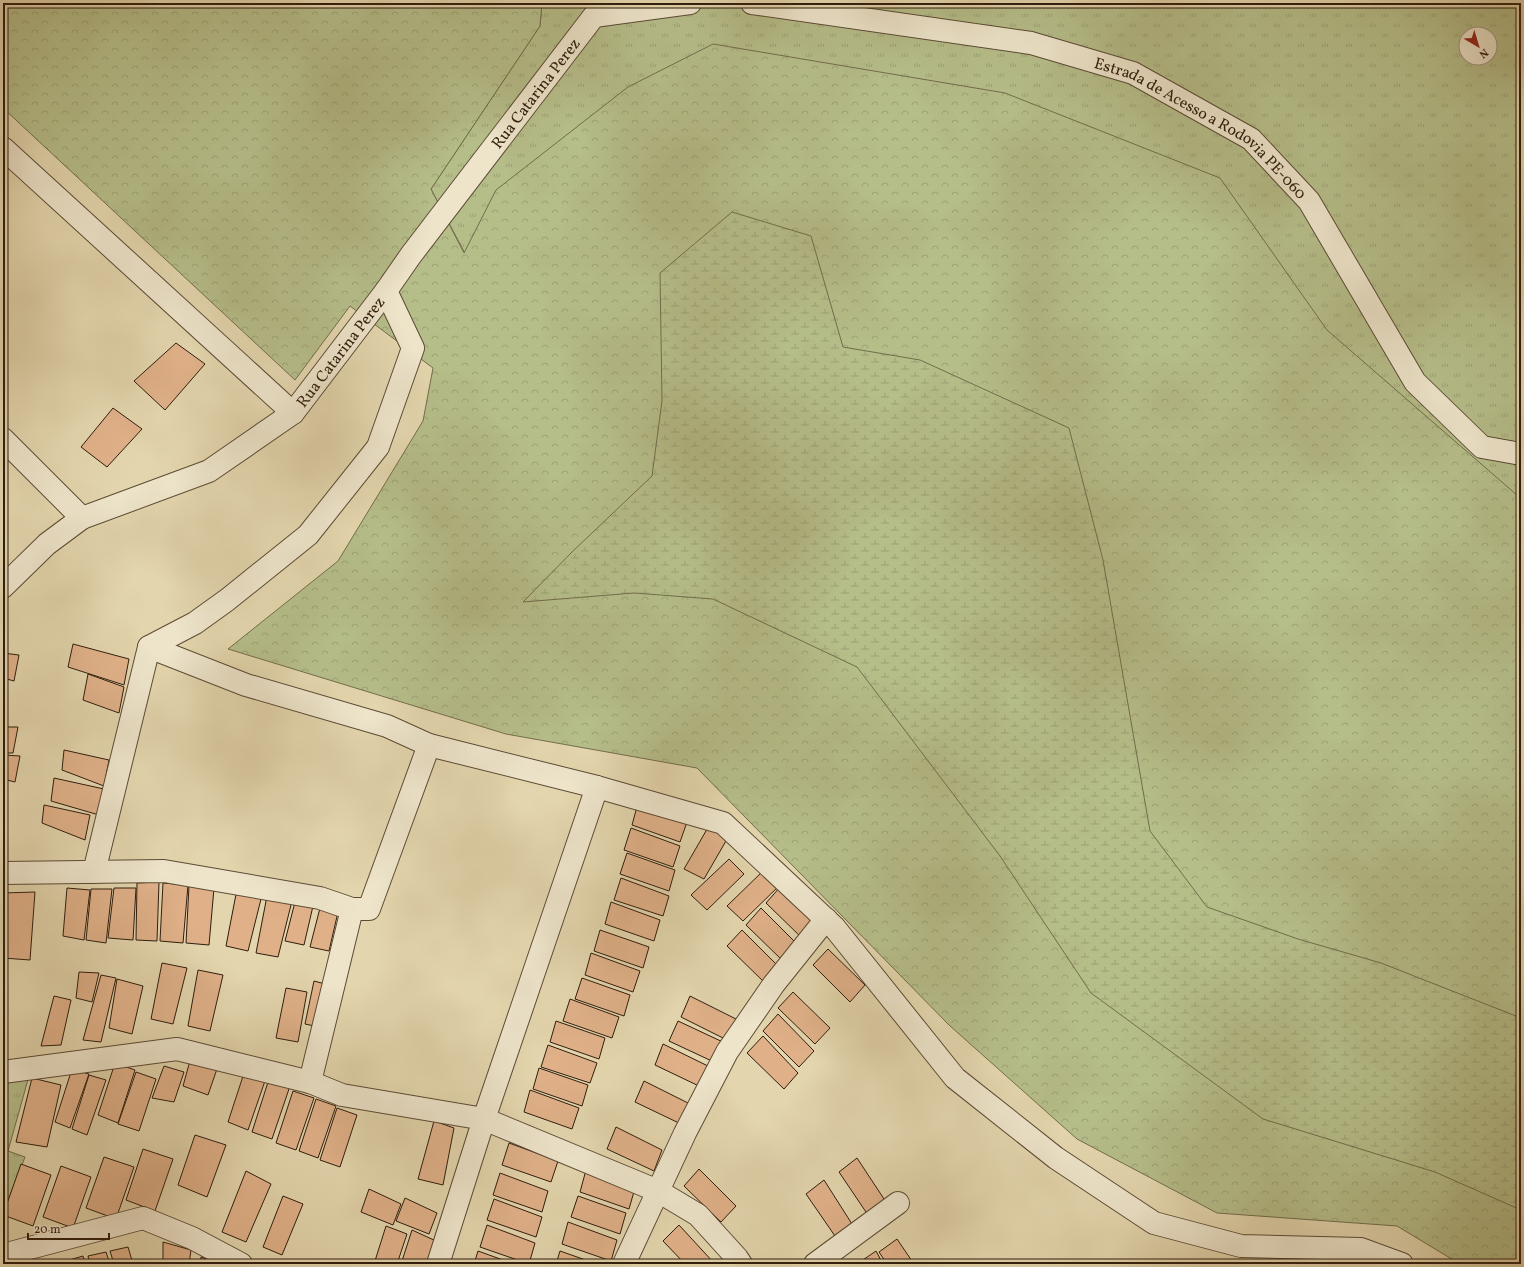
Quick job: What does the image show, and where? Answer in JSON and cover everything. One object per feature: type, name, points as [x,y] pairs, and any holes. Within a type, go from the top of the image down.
[{"type":"street","name":"Rua Catarina Perez","points":[[3,587],[47,544],[82,518],[209,471],[294,413],[386,291],[411,255],[594,16],[690,3]]},
{"type":"street","name":"Estrada de Acesso a Rodovia PE-060","points":[[752,3],[1030,43],[1133,73],[1251,139],[1309,201],[1415,382],[1482,446],[1521,454]]},
{"type":"street","points":[[3,148],[294,413]]},
{"type":"street","points":[[94,872],[149,647],[195,622],[227,600],[308,536],[378,447],[413,348],[386,291]]},
{"type":"street","points":[[3,439],[82,518]]},
{"type":"street","points":[[149,647],[246,685],[387,726],[429,745],[597,787],[723,823],[834,927],[956,1078],[1056,1158],[1154,1223],[1241,1246],[1361,1249],[1402,1264]]},
{"type":"street","points":[[3,873],[164,872],[320,898],[352,909],[369,909],[429,745]]},
{"type":"street","points":[[438,1264],[484,1119],[597,787]]},
{"type":"street","points":[[310,1082],[352,909]]},
{"type":"street","points":[[624,1264],[685,1133],[727,1052],[774,984],[826,919]]},
{"type":"street","points":[[3,1072],[177,1049],[310,1082],[342,1095],[484,1119],[658,1191],[698,1215],[741,1264]]},
{"type":"street","points":[[815,1264],[898,1203]]},
{"type":"street","points":[[3,1255],[143,1218],[192,1238],[241,1264]]},
{"type":"green space","points":[[3,3],[542,3],[540,26],[431,189],[464,253],[496,190],[628,87],[713,44],[1005,93],[1220,178],[1327,330],[1518,496],[1521,496],[1521,1264],[1460,1264],[1397,1226],[1217,1213],[1077,1139],[949,1025],[697,768],[506,734],[228,649],[338,561],[423,421],[433,368],[350,306],[295,380],[3,108]]},
{"type":"green space","points":[[542,3],[1521,3],[1521,1018],[584,479],[431,189],[540,26]]},
{"type":"green space","points":[[732,212],[811,236],[843,347],[920,360],[1069,428],[1103,560],[1150,831],[1207,907],[1298,939],[1381,963],[1521,1018],[1521,1210],[1435,1172],[1263,1119],[1091,993],[1000,856],[857,667],[713,599],[634,593],[523,602],[572,552],[652,476],[662,401],[660,273]]},
{"type":"green space","points":[[3,1072],[29,1076],[8,1151],[25,1157],[3,1213]]},
{"type":"building","points":[[176,343],[205,364],[165,410],[134,381]]},
{"type":"building","points":[[113,408],[142,429],[107,467],[81,447]]},
{"type":"building","points":[[73,644],[129,659],[124,685],[68,667]]},
{"type":"building","points":[[3,653],[19,655],[14,681],[3,678]]},
{"type":"building","points":[[88,674],[124,687],[119,713],[83,700]]},
{"type":"building","points":[[3,727],[18,727],[13,753],[3,753]]},
{"type":"building","points":[[64,750],[109,760],[104,786],[62,770]]},
{"type":"building","points":[[3,755],[20,756],[15,782],[3,779]]},
{"type":"building","points":[[54,778],[104,789],[99,815],[51,801]]},
{"type":"building","points":[[638,803],[687,822],[680,842],[632,825]]},
{"type":"building","points":[[44,805],[90,815],[85,840],[42,823]]},
{"type":"building","points":[[710,824],[730,834],[704,879],[684,869]]},
{"type":"building","points":[[631,828],[680,846],[673,867],[624,850]]},
{"type":"building","points":[[627,853],[675,870],[669,891],[620,874]]},
{"type":"building","points":[[729,859],[744,874],[707,910],[691,895]]},
{"type":"building","points":[[764,870],[780,885],[743,921],[727,906]]},
{"type":"building","points":[[621,878],[669,896],[663,916],[614,900]]},
{"type":"building","points":[[159,882],[157,941],[136,940],[137,883]]},
{"type":"building","points":[[163,883],[188,885],[183,943],[160,941]]},
{"type":"building","points":[[189,886],[214,888],[209,945],[186,943]]},
{"type":"building","points":[[781,886],[817,923],[803,939],[766,903]]},
{"type":"building","points":[[67,888],[90,890],[84,940],[63,936]]},
{"type":"building","points":[[114,888],[136,888],[133,940],[108,938]]},
{"type":"building","points":[[91,889],[112,889],[106,943],[86,940]]},
{"type":"building","points":[[237,889],[262,895],[248,951],[226,946]]},
{"type":"building","points":[[35,892],[30,960],[3,958],[3,893]]},
{"type":"building","points":[[267,896],[292,901],[278,957],[256,953]]},
{"type":"building","points":[[295,902],[313,906],[304,945],[285,941]]},
{"type":"building","points":[[611,902],[660,920],[654,941],[605,924]]},
{"type":"building","points":[[320,908],[338,912],[329,951],[310,947]]},
{"type":"building","points":[[761,908],[798,945],[783,961],[746,925]]},
{"type":"building","points":[[600,930],[649,947],[643,968],[594,951]]},
{"type":"building","points":[[742,930],[778,966],[764,982],[727,946]]},
{"type":"building","points":[[828,949],[865,985],[850,1002],[813,965]]},
{"type":"building","points":[[591,953],[640,971],[633,992],[585,975]]},
{"type":"building","points":[[162,963],[187,968],[173,1024],[151,1019]]},
{"type":"building","points":[[198,970],[223,975],[210,1031],[188,1026]]},
{"type":"building","points":[[79,972],[99,973],[92,1002],[76,998]]},
{"type":"building","points":[[101,975],[116,978],[101,1042],[83,1040]]},
{"type":"building","points":[[582,978],[630,995],[624,1016],[575,999]]},
{"type":"building","points":[[117,979],[143,986],[132,1034],[109,1028]]},
{"type":"building","points":[[314,981],[329,985],[319,1027],[305,1024]]},
{"type":"building","points":[[286,988],[307,992],[298,1042],[276,1038]]},
{"type":"building","points":[[793,992],[830,1028],[815,1044],[778,1008]]},
{"type":"building","points":[[54,996],[71,1000],[61,1045],[41,1046]]},
{"type":"building","points":[[690,996],[736,1019],[727,1040],[681,1017]]},
{"type":"building","points":[[570,999],[619,1017],[612,1038],[563,1021]]},
{"type":"building","points":[[778,1014],[814,1051],[799,1067],[763,1031]]},
{"type":"building","points":[[556,1021],[605,1038],[599,1059],[550,1042]]},
{"type":"building","points":[[678,1021],[725,1043],[716,1063],[669,1041]]},
{"type":"building","points":[[763,1036],[798,1073],[784,1089],[747,1053]]},
{"type":"building","points":[[663,1044],[710,1067],[701,1087],[655,1065]]},
{"type":"building","points":[[548,1045],[597,1063],[590,1083],[541,1067]]},
{"type":"building","points":[[191,1057],[218,1066],[208,1095],[183,1086]]},
{"type":"building","points":[[115,1063],[135,1070],[118,1123],[98,1115]]},
{"type":"building","points":[[164,1066],[184,1072],[174,1102],[152,1098]]},
{"type":"building","points":[[539,1068],[588,1085],[582,1106],[533,1089]]},
{"type":"building","points":[[72,1069],[89,1074],[70,1128],[55,1122]]},
{"type":"building","points":[[245,1070],[266,1078],[248,1130],[228,1122]]},
{"type":"building","points":[[136,1072],[156,1079],[139,1131],[118,1124]]},
{"type":"building","points":[[89,1075],[106,1080],[87,1135],[72,1129]]},
{"type":"building","points":[[32,1078],[61,1085],[47,1147],[16,1142]]},
{"type":"building","points":[[269,1079],[290,1086],[272,1139],[252,1132]]},
{"type":"building","points":[[644,1081],[690,1104],[681,1124],[635,1102]]},
{"type":"building","points":[[530,1090],[579,1108],[572,1129],[524,1112]]},
{"type":"building","points":[[293,1091],[314,1098],[296,1150],[276,1143]]},
{"type":"building","points":[[316,1099],[336,1106],[318,1158],[299,1151]]},
{"type":"building","points":[[337,1108],[357,1115],[340,1167],[320,1160]]},
{"type":"building","points":[[434,1121],[454,1128],[443,1185],[418,1179]]},
{"type":"building","points":[[616,1127],[662,1150],[654,1171],[607,1149]]},
{"type":"building","points":[[195,1135],[226,1145],[207,1197],[178,1185]]},
{"type":"building","points":[[509,1143],[558,1161],[551,1182],[502,1165]]},
{"type":"building","points":[[143,1149],[173,1159],[155,1211],[126,1200]]},
{"type":"building","points":[[104,1157],[134,1167],[116,1219],[86,1208]]},
{"type":"building","points":[[857,1158],[886,1202],[868,1215],[839,1172]]},
{"type":"building","points":[[21,1164],[51,1175],[33,1226],[3,1215]]},
{"type":"building","points":[[61,1166],[91,1177],[73,1228],[43,1217]]},
{"type":"building","points":[[699,1169],[736,1206],[721,1222],[684,1186]]},
{"type":"building","points":[[586,1170],[635,1188],[629,1209],[580,1192]]},
{"type":"building","points":[[246,1171],[271,1184],[246,1242],[222,1232]]},
{"type":"building","points":[[500,1173],[548,1191],[542,1212],[493,1195]]},
{"type":"building","points":[[824,1180],[852,1224],[835,1236],[806,1194]]},
{"type":"building","points":[[369,1189],[401,1204],[393,1225],[361,1212]]},
{"type":"building","points":[[283,1196],[303,1204],[282,1255],[263,1247]]},
{"type":"building","points":[[578,1196],[626,1213],[620,1234],[571,1217]]},
{"type":"building","points":[[405,1198],[437,1213],[429,1234],[396,1221]]},
{"type":"building","points":[[494,1199],[542,1217],[536,1237],[487,1220]]},
{"type":"building","points":[[568,1222],[617,1240],[611,1261],[562,1244]]},
{"type":"building","points":[[487,1225],[535,1243],[529,1264],[480,1247]]},
{"type":"building","points":[[679,1225],[714,1263],[713,1264],[685,1264],[663,1241]]},
{"type":"building","points":[[386,1226],[407,1234],[397,1264],[374,1264]]},
{"type":"building","points":[[412,1230],[436,1241],[427,1264],[401,1264]]},
{"type":"building","points":[[897,1239],[914,1264],[887,1264],[879,1252]]},
{"type":"building","points":[[163,1242],[191,1250],[189,1264],[163,1264]]},
{"type":"building","points":[[128,1247],[133,1264],[114,1264],[110,1251]]},
{"type":"building","points":[[478,1251],[514,1264],[474,1264]]},
{"type":"building","points":[[560,1251],[597,1264],[556,1264]]},
{"type":"building","points":[[876,1251],[883,1264],[857,1264]]},
{"type":"building","points":[[106,1252],[110,1264],[90,1264],[88,1256]]},
{"type":"building","points":[[83,1256],[85,1264],[56,1264]]},
{"type":"building","points":[[201,1257],[220,1264],[200,1264]]}]
